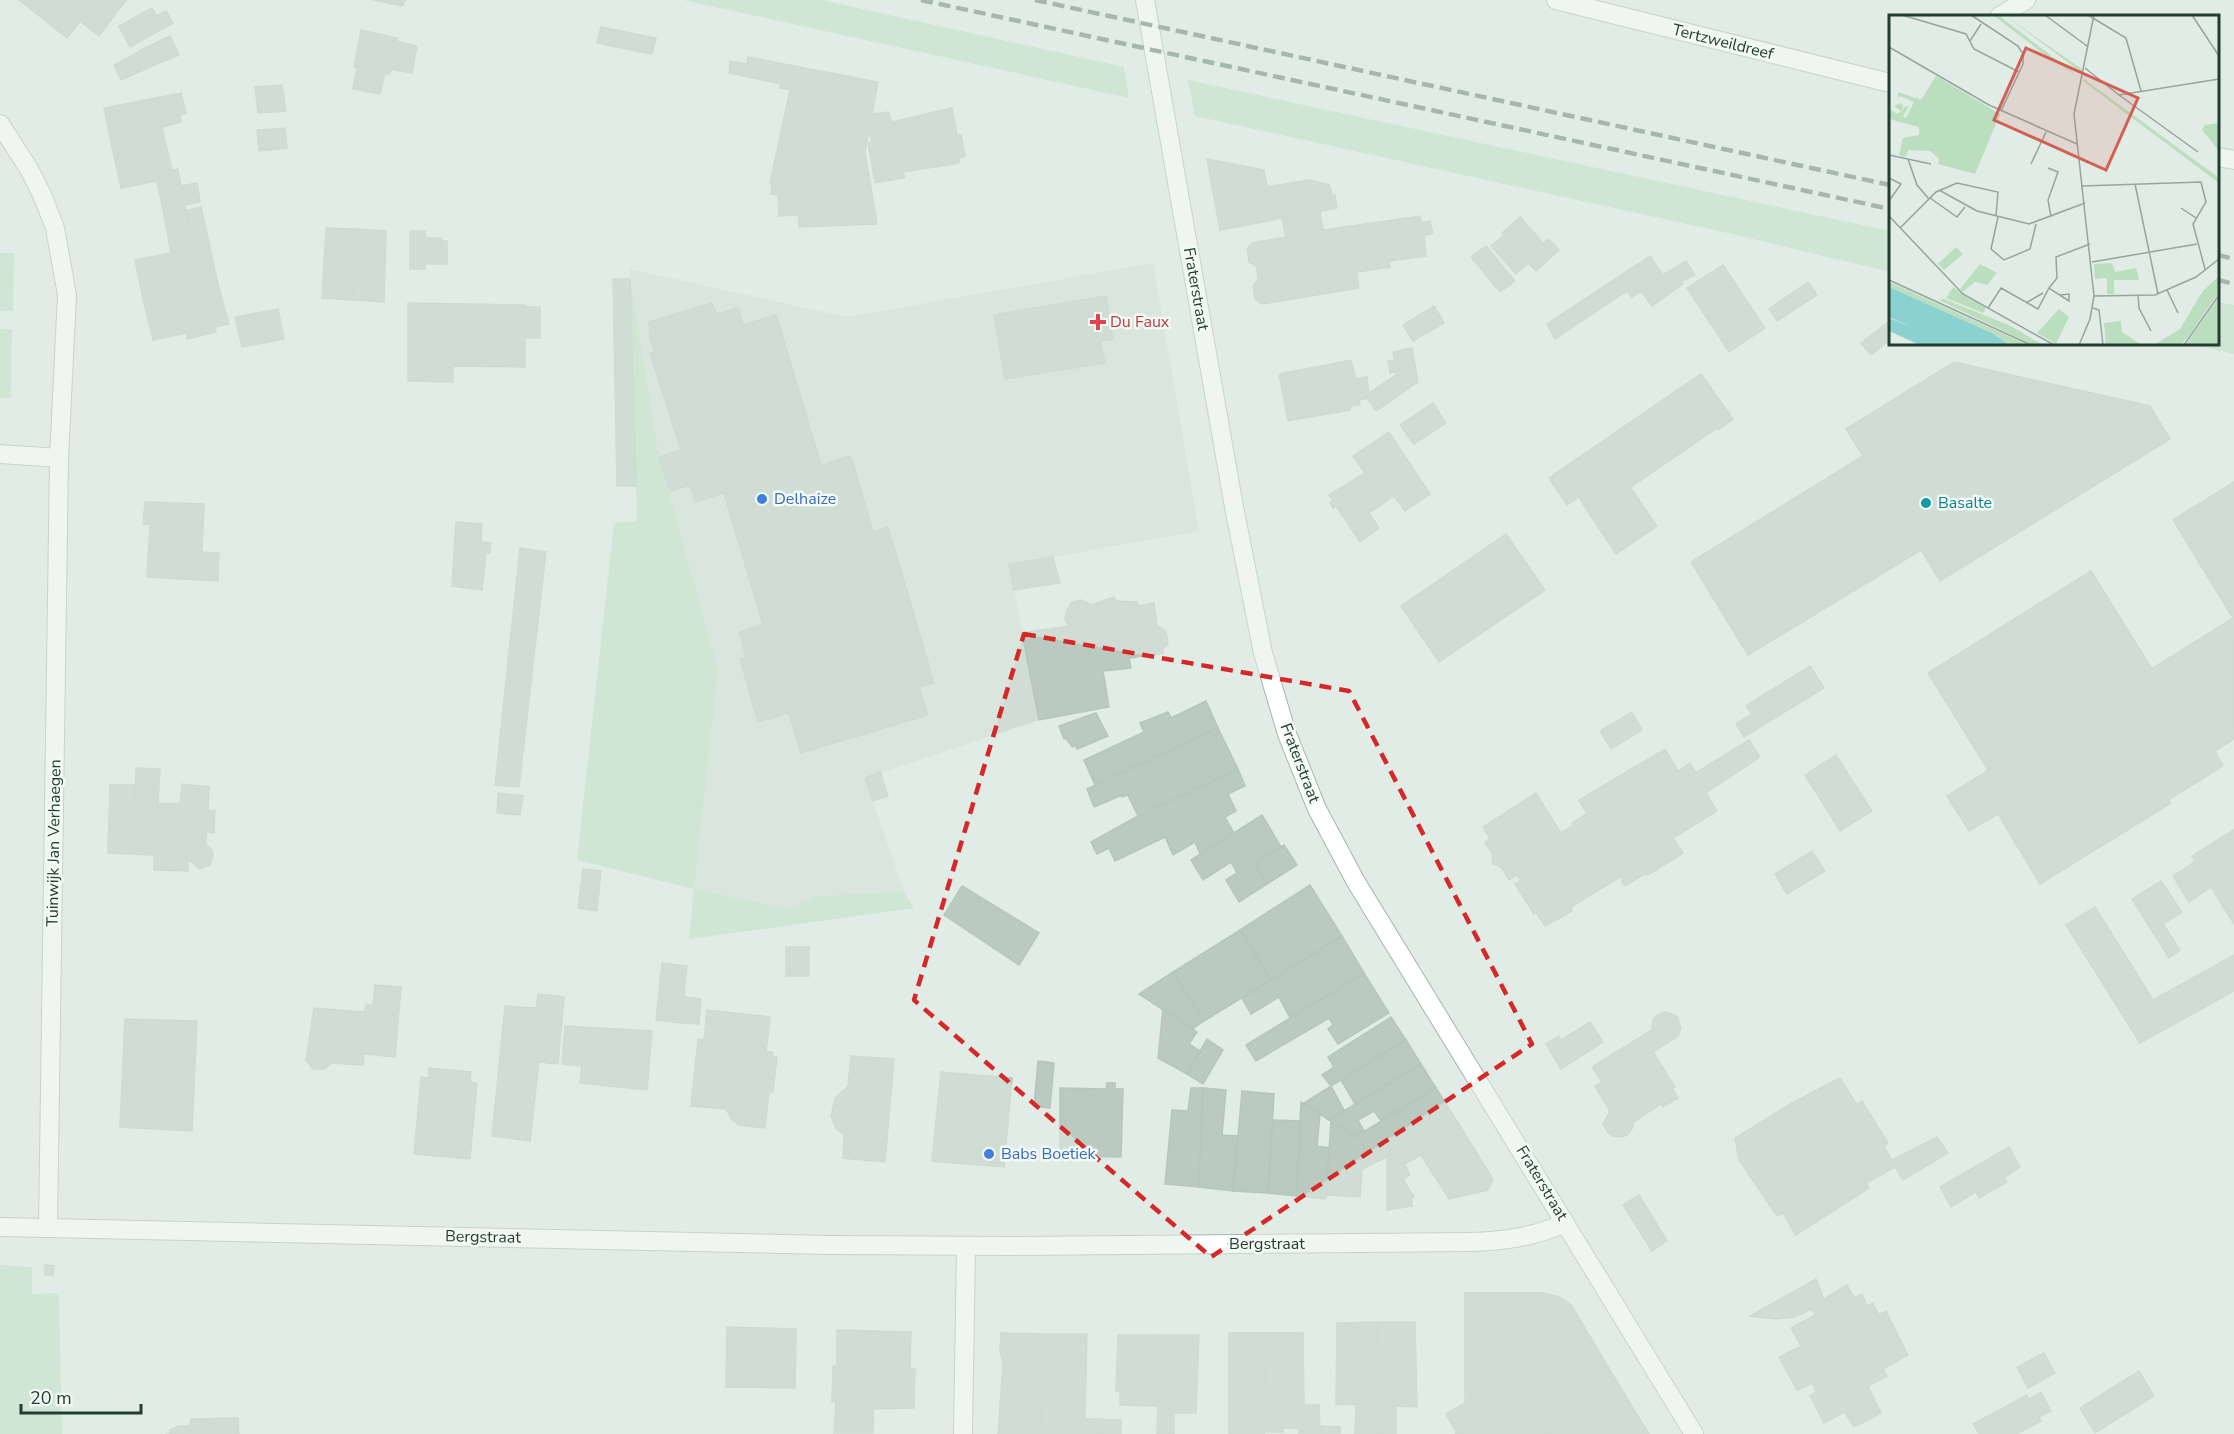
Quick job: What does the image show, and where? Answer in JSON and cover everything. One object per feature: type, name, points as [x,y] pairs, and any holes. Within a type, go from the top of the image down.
[{"type":"street","name":"Fraterstraat","points":[[1145,0],[1234,507],[1263,653],[1287,734],[1317,809],[1356,882],[1694,1434]]},
{"type":"street","name":"Tertzweildreef","points":[[1556,0],[1889,83]]},
{"type":"street","points":[[2002,15],[2026,0]]},
{"type":"street","name":"Tuinwijk Jan Verhaegen","points":[[0,124],[29,169],[43,197],[55,228],[67,295],[59,458],[48,1228]]},
{"type":"street","points":[[2219,157],[2234,160]]},
{"type":"street","points":[[0,454],[59,458]]},
{"type":"street","name":"Bergstraat","points":[[0,1227],[756,1244],[966,1246],[1470,1242],[1509,1240],[1547,1232],[1565,1222]]},
{"type":"street","points":[[963,1434],[966,1246]]},
{"type":"highlighted area","points":[[1024,634],[1349,691],[1532,1044],[1211,1257],[914,1000]]},
{"type":"shaded area","points":[[1153,263],[1199,531],[1009,565],[1039,720],[865,778],[904,892],[914,908],[689,939],[694,889],[577,860],[614,523],[637,521],[630,269],[847,317]]},
{"type":"green space","points":[[683,0],[822,0],[1124,67],[1129,98]]},
{"type":"green space","points":[[1188,80],[1889,231],[1889,272],[1732,234],[1195,116]]},
{"type":"green space","points":[[0,253],[14,253],[13,311],[0,311]]},
{"type":"green space","points":[[630,279],[659,457],[718,669],[694,889],[577,860],[614,523],[637,521]]},
{"type":"green space","points":[[2219,302],[2234,305],[2234,354],[2196,345],[2219,345]]},
{"type":"green space","points":[[0,329],[12,329],[11,398],[0,398]]},
{"type":"green space","points":[[694,889],[791,909],[818,896],[904,892],[914,908],[689,939]]},
{"type":"green space","points":[[0,1265],[32,1267],[32,1294],[59,1293],[62,1434],[0,1434]]},
{"type":"building","points":[[19,0],[47,0],[37,14]]},
{"type":"building","points":[[47,0],[110,0],[120,8],[99,36],[80,21],[67,38],[37,14]]},
{"type":"building","points":[[110,0],[127,0],[120,8]]},
{"type":"building","points":[[373,0],[406,0],[402,6]]},
{"type":"building","points":[[152,8],[157,16],[166,11],[173,23],[130,47],[119,26]]},
{"type":"building","points":[[601,27],[656,38],[652,54],[597,43]]},
{"type":"building","points":[[361,30],[397,38],[396,41],[417,46],[412,73],[391,69],[389,75],[385,73],[380,94],[353,89],[357,67],[354,67]]},
{"type":"building","points":[[170,36],[179,55],[157,64],[147,47]]},
{"type":"building","points":[[147,47],[157,64],[121,80],[114,65]]},
{"type":"building","points":[[748,57],[878,82],[872,114],[888,112],[892,122],[952,108],[957,135],[961,135],[965,156],[959,158],[959,163],[903,172],[905,178],[875,183],[868,143],[872,142],[869,130],[865,152],[877,224],[799,227],[798,215],[779,216],[778,195],[771,194],[772,183],[770,183],[790,90],[780,88],[781,84],[729,73],[730,61],[747,64]]},
{"type":"building","points":[[282,85],[286,111],[258,113],[255,87]]},
{"type":"building","points":[[181,93],[186,114],[161,118],[164,137],[112,147],[104,108]]},
{"type":"building","points":[[180,115],[181,122],[163,127],[161,118]]},
{"type":"building","points":[[285,128],[287,148],[259,151],[257,130]]},
{"type":"building","points":[[164,137],[172,170],[178,169],[181,186],[197,183],[200,202],[185,205],[186,211],[164,215],[157,181],[121,188],[112,147]]},
{"type":"building","points":[[1207,159],[1264,170],[1267,187],[1309,180],[1330,185],[1332,196],[1335,195],[1337,208],[1220,230]]},
{"type":"building","points":[[201,207],[218,284],[195,288],[189,256],[195,255],[186,211]]},
{"type":"building","points":[[186,211],[195,255],[189,256],[195,288],[143,299],[135,260],[171,253],[164,215]]},
{"type":"building","points":[[1320,211],[1323,230],[1420,216],[1422,223],[1430,221],[1433,234],[1353,247],[1355,256],[1257,271],[1256,266],[1249,262],[1247,249],[1252,243],[1286,237],[1282,218]]},
{"type":"building","points":[[1520,217],[1543,243],[1548,239],[1559,250],[1536,271],[1528,263],[1516,274],[1491,246]]},
{"type":"building","points":[[326,228],[354,229],[353,300],[322,298]]},
{"type":"building","points":[[354,229],[386,231],[384,302],[353,300]]},
{"type":"building","points":[[410,231],[425,231],[425,238],[441,238],[441,241],[447,241],[447,264],[425,264],[425,269],[410,269]]},
{"type":"building","points":[[1424,236],[1426,256],[1389,261],[1390,267],[1357,272],[1359,288],[1262,304],[1255,299],[1253,286],[1258,280],[1257,271],[1355,256],[1353,247]]},
{"type":"building","points":[[1486,246],[1515,281],[1500,292],[1471,257]]},
{"type":"building","points":[[1650,256],[1663,275],[1686,261],[1695,275],[1682,281],[1683,284],[1652,306],[1641,291],[1632,297],[1627,291],[1555,339],[1547,324]]},
{"type":"building","points":[[1723,265],[1765,328],[1729,352],[1687,288]]},
{"type":"building","points":[[613,279],[630,279],[636,486],[617,486]]},
{"type":"building","points":[[1808,282],[1817,295],[1777,321],[1769,309]]},
{"type":"building","points":[[218,284],[229,324],[215,327],[216,332],[187,339],[186,333],[153,340],[143,299]]},
{"type":"building","points":[[1106,296],[1113,339],[1100,341],[1105,363],[1005,379],[994,315]]},
{"type":"building","points":[[408,303],[540,307],[540,338],[525,338],[525,367],[453,366],[453,382],[408,381]]},
{"type":"building","points":[[712,303],[716,314],[738,308],[743,325],[776,315],[821,465],[851,456],[873,532],[888,527],[934,683],[919,687],[928,715],[801,753],[789,713],[758,722],[740,659],[746,657],[739,632],[763,625],[724,493],[695,502],[690,485],[670,491],[659,457],[681,450],[650,353],[655,352],[650,339],[649,322]]},
{"type":"building","points":[[1434,306],[1444,323],[1413,341],[1403,325]]},
{"type":"building","points":[[278,309],[284,339],[242,347],[235,317]]},
{"type":"building","points":[[1889,322],[1889,341],[1871,355],[1861,343]]},
{"type":"building","points":[[1412,348],[1418,382],[1376,411],[1367,398],[1359,400],[1360,405],[1350,406],[1350,410],[1288,421],[1279,374],[1351,360],[1356,379],[1367,377],[1369,393],[1397,374],[1397,372],[1390,373],[1388,361],[1395,360],[1393,352]]},
{"type":"building","name":"Basalte","points":[[1954,362],[2150,406],[2170,439],[1940,581],[1921,550],[1748,655],[1691,562],[1863,456],[1846,429]]},
{"type":"building","points":[[1701,374],[1733,419],[1718,430],[1686,384]]},
{"type":"building","points":[[1686,384],[1717,428],[1590,515],[1579,497],[1567,505],[1549,478]]},
{"type":"building","points":[[1433,403],[1446,423],[1414,444],[1400,425]]},
{"type":"building","points":[[1389,432],[1430,494],[1405,511],[1394,496],[1369,513],[1379,528],[1360,542],[1336,506],[1333,508],[1330,502],[1333,500],[1329,495],[1365,473],[1353,456]]},
{"type":"building","points":[[2234,482],[2234,617],[2233,618],[2173,520]]},
{"type":"building","points":[[1630,487],[1657,526],[1616,554],[1590,515]]},
{"type":"building","points":[[145,502],[204,504],[202,552],[219,553],[218,581],[147,577],[150,524],[143,524]]},
{"type":"building","points":[[456,522],[482,524],[481,542],[491,543],[490,553],[486,553],[482,590],[452,586]]},
{"type":"building","points":[[1506,534],[1545,590],[1439,662],[1401,606]]},
{"type":"building","points":[[520,548],[546,552],[519,787],[495,785]]},
{"type":"building","points":[[1053,557],[1060,583],[1014,590],[1009,564]]},
{"type":"building","points":[[2091,571],[2152,669],[1988,770],[1928,673]]},
{"type":"building","points":[[1114,597],[1116,601],[1137,602],[1138,606],[1154,603],[1157,625],[1166,631],[1168,644],[1163,649],[1163,653],[1129,658],[1131,668],[1103,671],[1109,707],[1039,720],[1022,633],[1069,626],[1065,619],[1072,602],[1081,600],[1092,605]]},
{"type":"building","points":[[2233,618],[2234,739],[2215,751],[2223,766],[2168,800],[2171,803],[2040,884],[1998,814],[1969,831],[1947,796]]},
{"type":"building","points":[[1810,666],[1824,688],[1744,737],[1736,724],[1752,714],[1746,706]]},
{"type":"building","points":[[1206,701],[1218,728],[1095,785],[1084,760],[1144,732],[1140,723],[1168,712],[1171,718]]},
{"type":"building","points":[[1632,712],[1642,730],[1611,749],[1600,731]]},
{"type":"building","points":[[1096,713],[1108,736],[1077,749],[1076,746],[1072,747],[1066,738],[1064,739],[1059,726]]},
{"type":"building","points":[[1218,728],[1238,769],[1138,816],[1128,795],[1122,797],[1122,795],[1094,807],[1087,789]]},
{"type":"building","points":[[1749,740],[1760,757],[1706,793],[1717,811],[1673,838],[1683,853],[1648,875],[1646,873],[1625,886],[1620,877],[1571,907],[1572,911],[1545,926],[1536,912],[1534,914],[1515,884]]},
{"type":"building","points":[[1665,749],[1678,771],[1690,763],[1696,773],[1521,881],[1517,875],[1509,880],[1501,867],[1493,864],[1492,853],[1485,842],[1490,839],[1483,827],[1536,793],[1561,833],[1587,814],[1579,800]]},
{"type":"building","points":[[1836,755],[1872,811],[1840,831],[1805,775]]},
{"type":"building","points":[[136,768],[160,769],[158,803],[180,804],[182,784],[209,787],[208,811],[215,810],[214,833],[206,832],[206,845],[212,850],[213,856],[210,865],[200,869],[187,861],[187,857],[133,854]]},
{"type":"building","points":[[1238,769],[1245,786],[1228,794],[1236,811],[1225,817],[1234,833],[1200,854],[1195,842],[1173,855],[1165,837],[1115,861],[1109,848],[1097,854],[1091,842],[1138,816]]},
{"type":"building","points":[[880,772],[888,796],[873,801],[865,778]]},
{"type":"building","points":[[110,785],[135,785],[133,854],[108,853]]},
{"type":"building","points":[[498,793],[523,796],[520,815],[497,813]]},
{"type":"building","points":[[1262,815],[1281,847],[1254,864],[1267,884],[1239,902],[1226,880],[1237,873],[1231,862],[1203,880],[1191,860]]},
{"type":"building","points":[[2234,830],[2234,924],[2211,887],[2189,902],[2173,876],[2195,862],[2192,856]]},
{"type":"building","points":[[1284,845],[1297,865],[1267,884],[1254,864]]},
{"type":"building","points":[[1812,851],[1825,871],[1787,894],[1775,874]]},
{"type":"building","points":[[154,855],[187,857],[188,871],[154,870]]},
{"type":"building","points":[[583,869],[601,871],[597,911],[578,908]]},
{"type":"building","points":[[2161,881],[2182,912],[2163,924],[2180,950],[2169,958],[2132,899]]},
{"type":"building","points":[[1310,885],[1342,936],[1271,980],[1240,930]]},
{"type":"building","points":[[962,886],[1039,933],[1019,965],[944,915]]},
{"type":"building","points":[[2095,907],[2153,1000],[2234,955],[2234,991],[2140,1043],[2066,925]]},
{"type":"building","points":[[1240,930],[1271,980],[1204,1021],[1173,972]]},
{"type":"building","points":[[1342,936],[1364,973],[1290,1018],[1279,997],[1251,1014],[1242,998]]},
{"type":"building","points":[[786,947],[809,947],[809,976],[786,976]]},
{"type":"building","points":[[662,963],[687,966],[681,1023],[656,1020]]},
{"type":"building","points":[[1173,972],[1204,1021],[1192,1029],[1139,994]]},
{"type":"building","points":[[1364,973],[1389,1013],[1338,1044],[1328,1029],[1333,1025],[1329,1018],[1256,1061],[1246,1045]]},
{"type":"building","points":[[375,985],[401,987],[395,1057],[364,1054],[363,1065],[331,1063],[325,1069],[313,1069],[306,1060],[314,1008],[365,1012],[366,1004],[373,1005]]},
{"type":"building","points":[[538,994],[564,997],[558,1064],[539,1062],[530,1141],[492,1136],[505,1006],[536,1008]]},
{"type":"building","points":[[684,997],[701,999],[699,1024],[681,1023]]},
{"type":"building","points":[[1163,1009],[1197,1032],[1189,1044],[1200,1051],[1187,1074],[1158,1058]]},
{"type":"building","points":[[707,1010],[770,1017],[766,1052],[773,1052],[772,1056],[777,1057],[773,1092],[769,1092],[765,1128],[739,1125],[732,1120],[726,1109],[691,1106],[698,1039],[704,1040]]},
{"type":"building","points":[[1665,1012],[1677,1016],[1681,1029],[1678,1036],[1653,1052],[1675,1087],[1672,1088],[1678,1098],[1663,1107],[1661,1104],[1634,1122],[1627,1135],[1613,1136],[1608,1133],[1603,1124],[1610,1111],[1595,1086],[1602,1082],[1592,1067],[1652,1030],[1653,1020],[1657,1015]]},
{"type":"building","points":[[1391,1017],[1406,1040],[1331,1086],[1322,1075],[1334,1067],[1328,1057]]},
{"type":"building","points":[[125,1019],[197,1021],[192,1131],[120,1127]]},
{"type":"building","points":[[1590,1022],[1603,1042],[1561,1069],[1546,1044],[1559,1036],[1561,1040]]},
{"type":"building","points":[[565,1026],[652,1031],[647,1090],[580,1083],[582,1066],[562,1064]]},
{"type":"building","points":[[1207,1039],[1223,1050],[1203,1084],[1187,1074]]},
{"type":"building","points":[[1406,1040],[1421,1064],[1355,1104],[1341,1080]]},
{"type":"building","points":[[851,1056],[894,1059],[885,1162],[843,1158],[844,1134],[837,1130],[831,1116],[835,1099],[848,1086]]},
{"type":"building","points":[[1038,1061],[1054,1063],[1050,1108],[1034,1106]]},
{"type":"building","points":[[1421,1064],[1436,1088],[1381,1121],[1374,1111],[1358,1120],[1364,1131],[1355,1137],[1329,1120]]},
{"type":"building","points":[[429,1068],[471,1072],[470,1082],[477,1083],[470,1159],[414,1154],[421,1077],[429,1078]]},
{"type":"building","points":[[941,1072],[1012,1078],[1004,1167],[932,1161]]},
{"type":"building","points":[[1840,1078],[1857,1105],[1862,1101],[1888,1143],[1884,1146],[1892,1160],[1937,1137],[1948,1153],[1903,1180],[1895,1167],[1866,1183],[1869,1188],[1796,1235],[1783,1213],[1777,1216],[1739,1160],[1735,1138],[1792,1103]]},
{"type":"building","points":[[1107,1083],[1115,1083],[1115,1089],[1123,1089],[1121,1157],[1060,1156],[1060,1088],[1106,1089]]},
{"type":"building","points":[[1331,1086],[1344,1110],[1329,1120],[1304,1103]]},
{"type":"building","points":[[1191,1088],[1203,1088],[1199,1187],[1165,1184],[1172,1110],[1188,1111]]},
{"type":"building","points":[[1203,1088],[1226,1090],[1222,1135],[1238,1136],[1233,1191],[1199,1187]]},
{"type":"building","points":[[1436,1088],[1453,1115],[1387,1157],[1362,1169],[1364,1141],[1355,1137]]},
{"type":"building","points":[[1242,1091],[1274,1094],[1268,1193],[1233,1191]]},
{"type":"building","points":[[1301,1102],[1320,1114],[1317,1146],[1329,1148],[1326,1199],[1296,1196]]},
{"type":"building","points":[[1453,1115],[1493,1179],[1488,1190],[1449,1199],[1421,1155],[1405,1164],[1410,1175],[1403,1179],[1414,1197],[1412,1197],[1412,1206],[1387,1210],[1387,1157]]},
{"type":"building","points":[[1273,1120],[1301,1121],[1296,1196],[1268,1193]]},
{"type":"building","points":[[1331,1121],[1364,1141],[1360,1197],[1326,1195]]},
{"type":"building","points":[[2009,1147],[2020,1167],[2004,1178],[2007,1182],[1979,1198],[1976,1192],[1951,1207],[1940,1187]]},
{"type":"building","points":[[1639,1195],[1667,1241],[1652,1251],[1623,1205]]},
{"type":"building","points":[[45,1265],[54,1266],[53,1275],[45,1275]]},
{"type":"building","points":[[1816,1279],[1824,1299],[1847,1285],[1854,1298],[1862,1294],[1867,1306],[1873,1303],[1879,1315],[1886,1311],[1908,1355],[1883,1369],[1887,1376],[1868,1386],[1881,1413],[1854,1427],[1845,1412],[1824,1423],[1810,1396],[1816,1392],[1812,1383],[1797,1390],[1779,1357],[1801,1346],[1791,1328],[1817,1314],[1815,1315],[1812,1309],[1794,1317],[1776,1319],[1750,1316]]},
{"type":"building","points":[[1465,1293],[1543,1293],[1560,1297],[1572,1306],[1602,1357],[1507,1417],[1489,1388],[1465,1402]]},
{"type":"building","points":[[1377,1322],[1378,1434],[1355,1434],[1356,1404],[1336,1405],[1337,1323]]},
{"type":"building","points":[[1377,1322],[1415,1322],[1417,1407],[1396,1406],[1396,1434],[1378,1434]]},
{"type":"building","points":[[727,1327],[796,1329],[795,1388],[726,1387]]},
{"type":"building","points":[[837,1330],[875,1331],[873,1433],[834,1433],[836,1401],[832,1402],[833,1366],[837,1366]]},
{"type":"building","points":[[875,1331],[911,1332],[910,1370],[915,1369],[914,1408],[874,1409]]},
{"type":"building","points":[[1001,1333],[1043,1334],[1041,1434],[998,1434],[1003,1364],[1000,1351]]},
{"type":"building","points":[[1229,1333],[1266,1333],[1264,1434],[1229,1434]]},
{"type":"building","points":[[1266,1333],[1303,1333],[1304,1405],[1319,1405],[1320,1434],[1299,1434],[1299,1428],[1283,1428],[1283,1432],[1264,1432]]},
{"type":"building","points":[[1043,1334],[1087,1334],[1085,1419],[1103,1419],[1102,1434],[1042,1434]]},
{"type":"building","points":[[1118,1335],[1159,1335],[1157,1406],[1120,1405],[1120,1391],[1116,1391]]},
{"type":"building","points":[[1159,1335],[1199,1335],[1196,1413],[1174,1413],[1174,1434],[1157,1434]]},
{"type":"building","points":[[2044,1353],[2055,1373],[2028,1388],[2017,1367]]},
{"type":"building","points":[[1602,1357],[1622,1390],[1548,1434],[1455,1434],[1457,1433],[1446,1414],[1489,1388],[1507,1417]]},
{"type":"building","points":[[2139,1371],[2154,1396],[2095,1433],[2080,1408]]},
{"type":"building","points":[[1622,1390],[1649,1434],[1548,1434]]},
{"type":"building","points":[[2041,1392],[2051,1411],[2039,1417],[2041,1421],[2016,1434],[1979,1434],[1973,1424],[2027,1395],[2029,1399]]},
{"type":"building","points":[[238,1418],[239,1434],[170,1434],[170,1430],[179,1426],[190,1426],[191,1419]]},
{"type":"building","points":[[1103,1420],[1121,1420],[1121,1434],[1102,1434]]},
{"type":"building","points":[[1320,1426],[1340,1427],[1340,1434],[1320,1434]]},
{"type":"railway","points":[[921,0],[1889,209]]},
{"type":"railway","points":[[1035,0],[1889,185]]},
{"type":"railway","points":[[2219,255],[2234,259]]},
{"type":"railway","points":[[2219,280],[2234,284]]},
{"type":"place","name":"Du Faux","points":[[1098,322]]},
{"type":"place","name":"Delhaize","points":[[762,499]]},
{"type":"place","name":"Basalte","points":[[1926,503]]},
{"type":"place","name":"Babs Boetiek","points":[[989,1154]]}]
